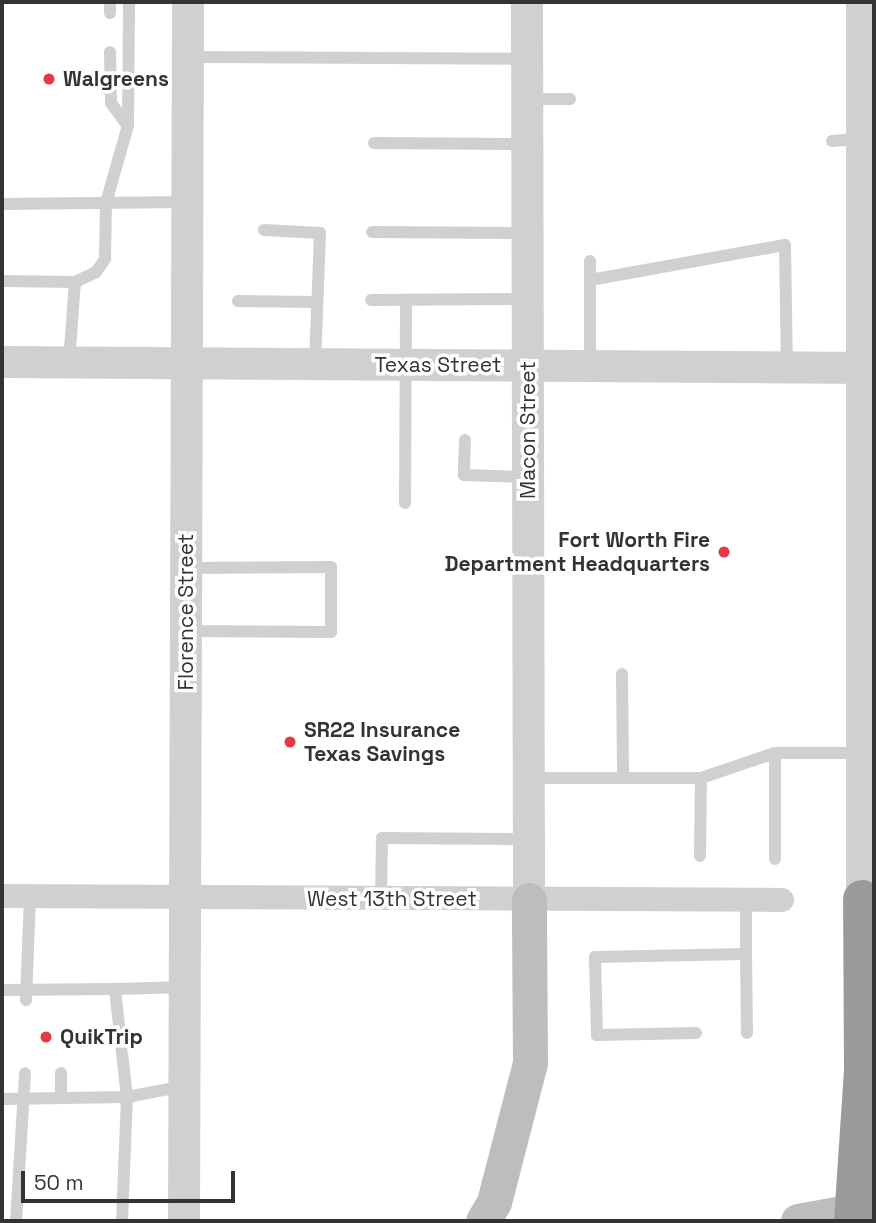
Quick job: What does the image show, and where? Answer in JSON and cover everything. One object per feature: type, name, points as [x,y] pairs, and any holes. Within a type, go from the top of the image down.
[{"type":"highway","points":[[853,1221],[863,1071],[862,899]]},
{"type":"main road","points":[[484,1221],[494,1202],[530,1063],[528,900]]},
{"type":"main road","points":[[798,1221],[874,1207]]},
{"type":"street","name":"Florence Street","points":[[184,1221],[188,2]]},
{"type":"street","name":"Macon Street","points":[[527,2],[528,900]]},
{"type":"street","points":[[862,2],[858,149],[868,368],[862,899]]},
{"type":"street","name":"Texas Street","points":[[2,362],[868,368]]},
{"type":"street","name":"West 13th Street","points":[[2,896],[782,900]]},
{"type":"lane","points":[[2,281],[75,282],[96,272],[105,258],[106,203],[128,125],[129,2]]},
{"type":"lane","points":[[110,52],[111,103],[128,125]]},
{"type":"lane","points":[[188,57],[527,59]]},
{"type":"lane","points":[[527,99],[570,99]]},
{"type":"lane","points":[[374,143],[528,144]]},
{"type":"lane","points":[[2,204],[188,202]]},
{"type":"lane","points":[[264,230],[320,233],[315,302],[315,364]]},
{"type":"lane","points":[[372,232],[528,233]]},
{"type":"lane","points":[[590,280],[785,245],[787,367]]},
{"type":"lane","points":[[590,261],[590,366]]},
{"type":"lane","points":[[69,363],[75,282]]},
{"type":"lane","points":[[371,300],[528,299]]},
{"type":"lane","points":[[238,300],[315,302]]},
{"type":"lane","points":[[405,503],[406,300]]},
{"type":"lane","points":[[465,440],[464,475],[528,477]]},
{"type":"lane","points":[[186,632],[331,632],[331,567],[187,568]]},
{"type":"lane","points":[[622,674],[623,778]]},
{"type":"lane","points":[[775,753],[775,859]]},
{"type":"lane","points":[[528,778],[701,778],[775,753],[862,753]]},
{"type":"lane","points":[[700,856],[701,778]]},
{"type":"lane","points":[[381,899],[382,838],[528,839]]},
{"type":"lane","points":[[26,995],[30,896]]},
{"type":"lane","points":[[746,900],[747,1033]]},
{"type":"lane","points":[[696,1033],[597,1035],[595,957],[746,954]]},
{"type":"lane","points":[[2,990],[26,995],[60,995],[115,989],[185,987]]},
{"type":"lane","points":[[115,989],[127,1097],[122,1221]]},
{"type":"lane","points":[[16,1221],[25,1073]]},
{"type":"lane","points":[[61,1073],[61,1098]]},
{"type":"lane","points":[[2,1099],[127,1097],[185,1086]]},
{"type":"place","name":"Walgreens","points":[[49,79]]},
{"type":"place","name":"Fort Worth Fire Department Headquarters","points":[[724,552]]},
{"type":"place","name":"SR22 Insurance Texas Savings","points":[[290,742]]},
{"type":"place","name":"QuikTrip","points":[[46,1037]]}]
